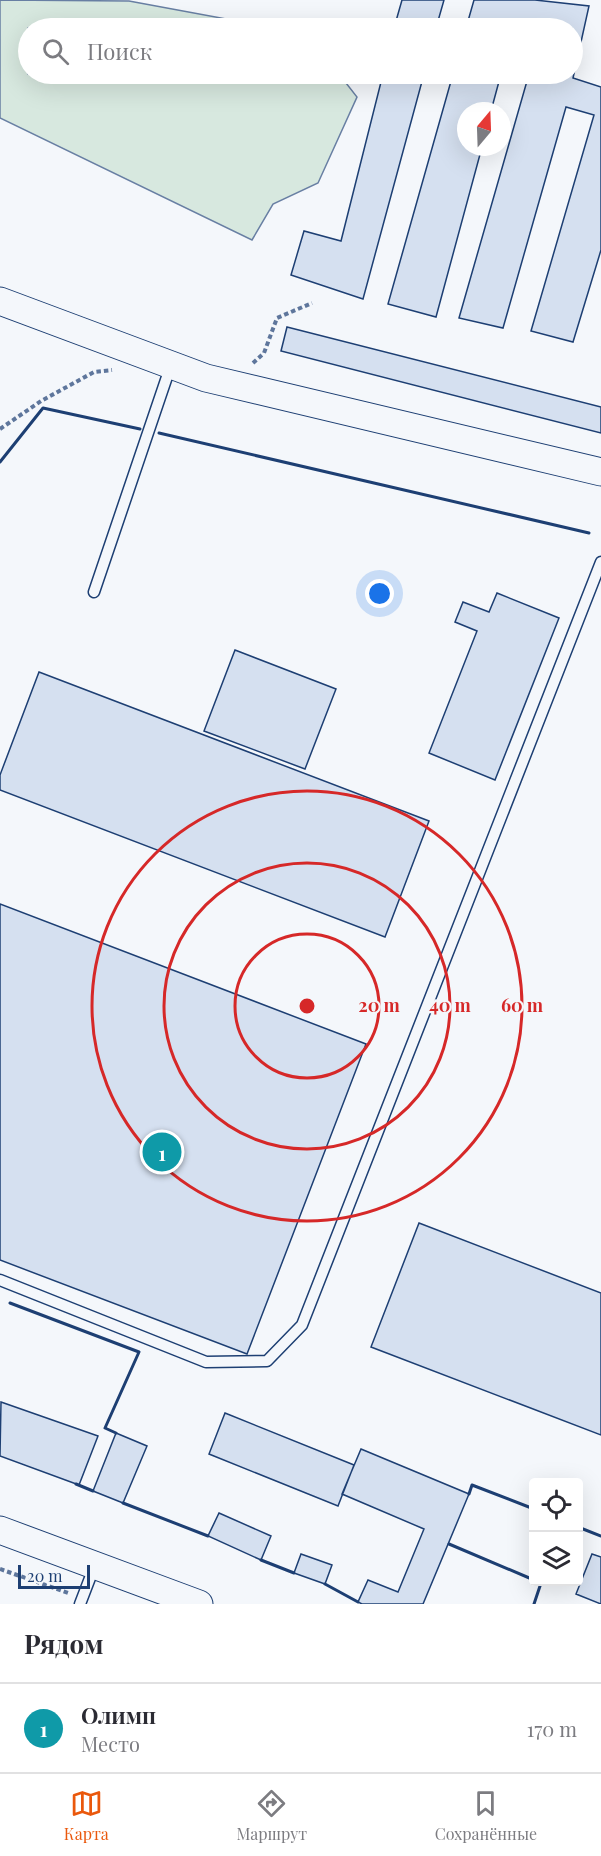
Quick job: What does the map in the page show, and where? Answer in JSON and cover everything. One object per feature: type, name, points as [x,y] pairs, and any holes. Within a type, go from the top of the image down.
[{"type":"street","points":[[0,301],[206,378],[601,472]]},
{"type":"street","points":[[0,1530],[199,1604]]},
{"type":"lane","points":[[94,592],[171,365]]},
{"type":"lane","points":[[0,1280],[206,1362],[267,1361],[302,1325],[601,562]]},
{"type":"lane","points":[[81,1601],[95,1564]]},
{"type":"path","points":[[0,1569],[81,1601]]},
{"type":"shaded area","points":[[0,0],[129,1],[221,18],[18,18],[18,84],[347,84],[357,97],[318,183],[273,204],[252,240],[0,118]]},
{"type":"building","points":[[402,0],[444,0],[439,18],[397,18]]},
{"type":"building","points":[[474,0],[535,0],[589,6],[583,33],[583,18],[469,18]]},
{"type":"building","points":[[583,81],[601,87],[601,250],[573,342],[531,331],[594,115],[566,107],[503,328],[459,318],[505,156],[511,156],[511,137],[526,84],[583,84]]},
{"type":"building","points":[[380,84],[421,84],[363,299],[291,275],[304,231],[341,241]]},
{"type":"building","points":[[450,84],[498,84],[493,102],[457,102],[457,156],[480,156],[436,317],[388,304]]},
{"type":"building","points":[[287,327],[601,407],[601,433],[281,351]]},
{"type":"building","points":[[497,593],[559,618],[495,780],[429,753],[477,631],[455,622],[463,602],[489,612]]},
{"type":"building","points":[[235,650],[336,689],[305,769],[204,731]]},
{"type":"building","points":[[39,672],[429,821],[385,937],[0,790],[0,775]]},
{"type":"building","points":[[0,904],[366,1044],[247,1354],[0,1260]]},
{"type":"building","points":[[419,1223],[601,1293],[601,1435],[371,1347]]},
{"type":"building","points":[[1,1402],[98,1436],[79,1485],[0,1456]]},
{"type":"building","points":[[225,1413],[354,1465],[338,1506],[209,1454]]},
{"type":"building","points":[[116,1433],[147,1446],[123,1503],[93,1491]]},
{"type":"building","points":[[361,1449],[469,1494],[423,1604],[362,1604],[358,1602],[368,1580],[398,1592],[424,1529],[342,1494]]},
{"type":"building","points":[[219,1513],[271,1536],[261,1560],[208,1536]]},
{"type":"building","points":[[301,1554],[332,1565],[325,1584],[294,1573]]},
{"type":"building","points":[[592,1554],[601,1557],[601,1604],[576,1594],[579,1586],[583,1586],[583,1576]]},
{"type":"wall","points":[[0,462],[43,408],[140,429]]},
{"type":"wall","points":[[159,433],[589,533]]},
{"type":"wall","points":[[10,1303],[139,1352],[105,1428],[116,1433]]},
{"type":"wall","points":[[76,1484],[93,1491]]},
{"type":"wall","points":[[469,1494],[472,1485],[529,1507]]},
{"type":"wall","points":[[123,1503],[208,1536]]},
{"type":"wall","points":[[583,1529],[601,1536]]},
{"type":"wall","points":[[449,1544],[529,1578]]},
{"type":"wall","points":[[261,1560],[294,1573]]},
{"type":"wall","points":[[325,1584],[358,1602]]},
{"type":"wall","points":[[534,1604],[540,1586]]},
{"type":"place","name":"Олимп","points":[[162,1152]]}]
